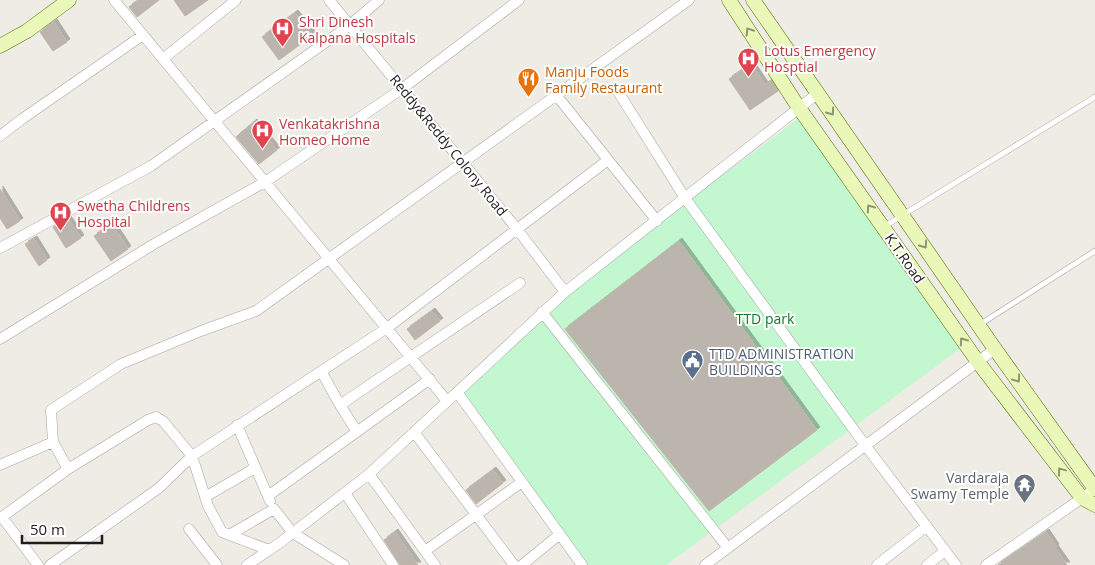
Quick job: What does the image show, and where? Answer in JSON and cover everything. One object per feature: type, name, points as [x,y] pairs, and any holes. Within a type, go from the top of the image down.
[{"type":"main road","points":[[0,35],[13,29],[52,0]]},
{"type":"main road","points":[[0,46],[27,30],[69,0]]},
{"type":"main road","name":"K.T.Road","points":[[728,0],[799,108],[978,362],[1082,498],[1095,505]]},
{"type":"main road","name":"K.T.Road","points":[[753,0],[1095,489]]},
{"type":"street","points":[[114,0],[447,401]]},
{"type":"street","points":[[163,59],[236,0]]},
{"type":"street","name":"Reddy&Reddy Colony Road","points":[[330,0],[518,230],[565,292]]},
{"type":"street","points":[[0,248],[151,166],[350,24],[379,0]]},
{"type":"street","points":[[0,339],[154,244],[266,182],[403,88],[519,0]]},
{"type":"street","points":[[68,469],[53,442],[50,410],[121,364],[256,311],[689,0]]},
{"type":"street","points":[[0,136],[143,35]]},
{"type":"street","points":[[617,90],[685,198],[866,446],[956,565]]},
{"type":"street","points":[[247,565],[293,533],[369,474],[565,292],[818,93]]},
{"type":"street","points":[[557,96],[657,221]]},
{"type":"street","points":[[50,565],[159,488],[192,456],[387,328],[608,160]]},
{"type":"street","points":[[340,405],[520,283]]},
{"type":"street","points":[[542,312],[728,548]]},
{"type":"street","points":[[704,565],[996,349]]},
{"type":"street","points":[[321,371],[357,432]]},
{"type":"street","points":[[268,496],[430,379]]},
{"type":"street","points":[[457,392],[582,565]]},
{"type":"street","points":[[38,565],[1,518],[68,469],[156,417],[163,421],[192,456],[208,506],[222,532],[269,550]]},
{"type":"street","points":[[237,425],[274,509],[293,533],[344,565]]},
{"type":"street","points":[[414,432],[514,565]]},
{"type":"street","points":[[0,465],[53,442]]},
{"type":"street","points":[[205,497],[256,468]]},
{"type":"street","points":[[369,474],[429,560],[477,514],[522,482]]},
{"type":"street","points":[[986,565],[1095,489]]},
{"type":"street","points":[[345,493],[392,565]]},
{"type":"street","points":[[230,535],[274,509]]},
{"type":"street","points":[[877,565],[927,526]]},
{"type":"street","points":[[189,528],[217,565]]},
{"type":"street","points":[[522,565],[560,534]]},
{"type":"street","points":[[927,565],[945,551]]},
{"type":"lane","points":[[883,227],[1095,97]]},
{"type":"lane","points":[[979,325],[1095,251]]},
{"type":"green space","name":"TTD park","points":[[799,118],[961,348],[666,565],[582,565],[457,392],[542,312]]},
{"type":"building","points":[[139,0],[159,0],[137,17],[129,7]]},
{"type":"building","points":[[174,0],[208,0],[185,16]]},
{"type":"building","points":[[295,13],[313,35],[279,60],[262,37]]},
{"type":"building","points":[[54,22],[67,42],[53,51],[40,32]]},
{"type":"building","points":[[751,64],[765,85],[771,81],[778,91],[750,110],[729,79]]},
{"type":"building","points":[[254,122],[277,150],[259,164],[236,137]]},
{"type":"building","points":[[0,189],[20,221],[7,229],[0,218]]},
{"type":"building","points":[[68,219],[81,238],[66,248],[53,227]]},
{"type":"building","points":[[112,224],[128,249],[111,261],[94,236]]},
{"type":"building","points":[[34,239],[47,260],[39,266],[25,244]]},
{"type":"building","name":"TTD ADMINISTRATION BUILDINGS","points":[[679,241],[817,430],[709,511],[565,329]]},
{"type":"building","points":[[432,311],[440,321],[415,340],[407,329]]},
{"type":"building","points":[[493,470],[503,483],[476,504],[466,490]]},
{"type":"building","points":[[395,532],[418,565],[400,565],[384,540]]},
{"type":"building","points":[[1046,532],[1067,565],[998,565]]},
{"type":"place","name":"Shri Dinesh Kalpana Hospitals","points":[[283,48]]},
{"type":"place","name":"Lotus Emergency Hosptial","points":[[748,77]]},
{"type":"place","name":"Manju Foods Family Restaurant","points":[[529,98]]},
{"type":"place","name":"Venkatakrishna Homeo Home","points":[[263,150]]},
{"type":"place","name":"Swetha Childrens Hospital","points":[[61,232]]},
{"type":"place","name":"TTD ADMINISTRATION BUILDINGS","points":[[693,380]]},
{"type":"place","name":"Vardaraja Swamy Temple","points":[[1025,504]]}]
